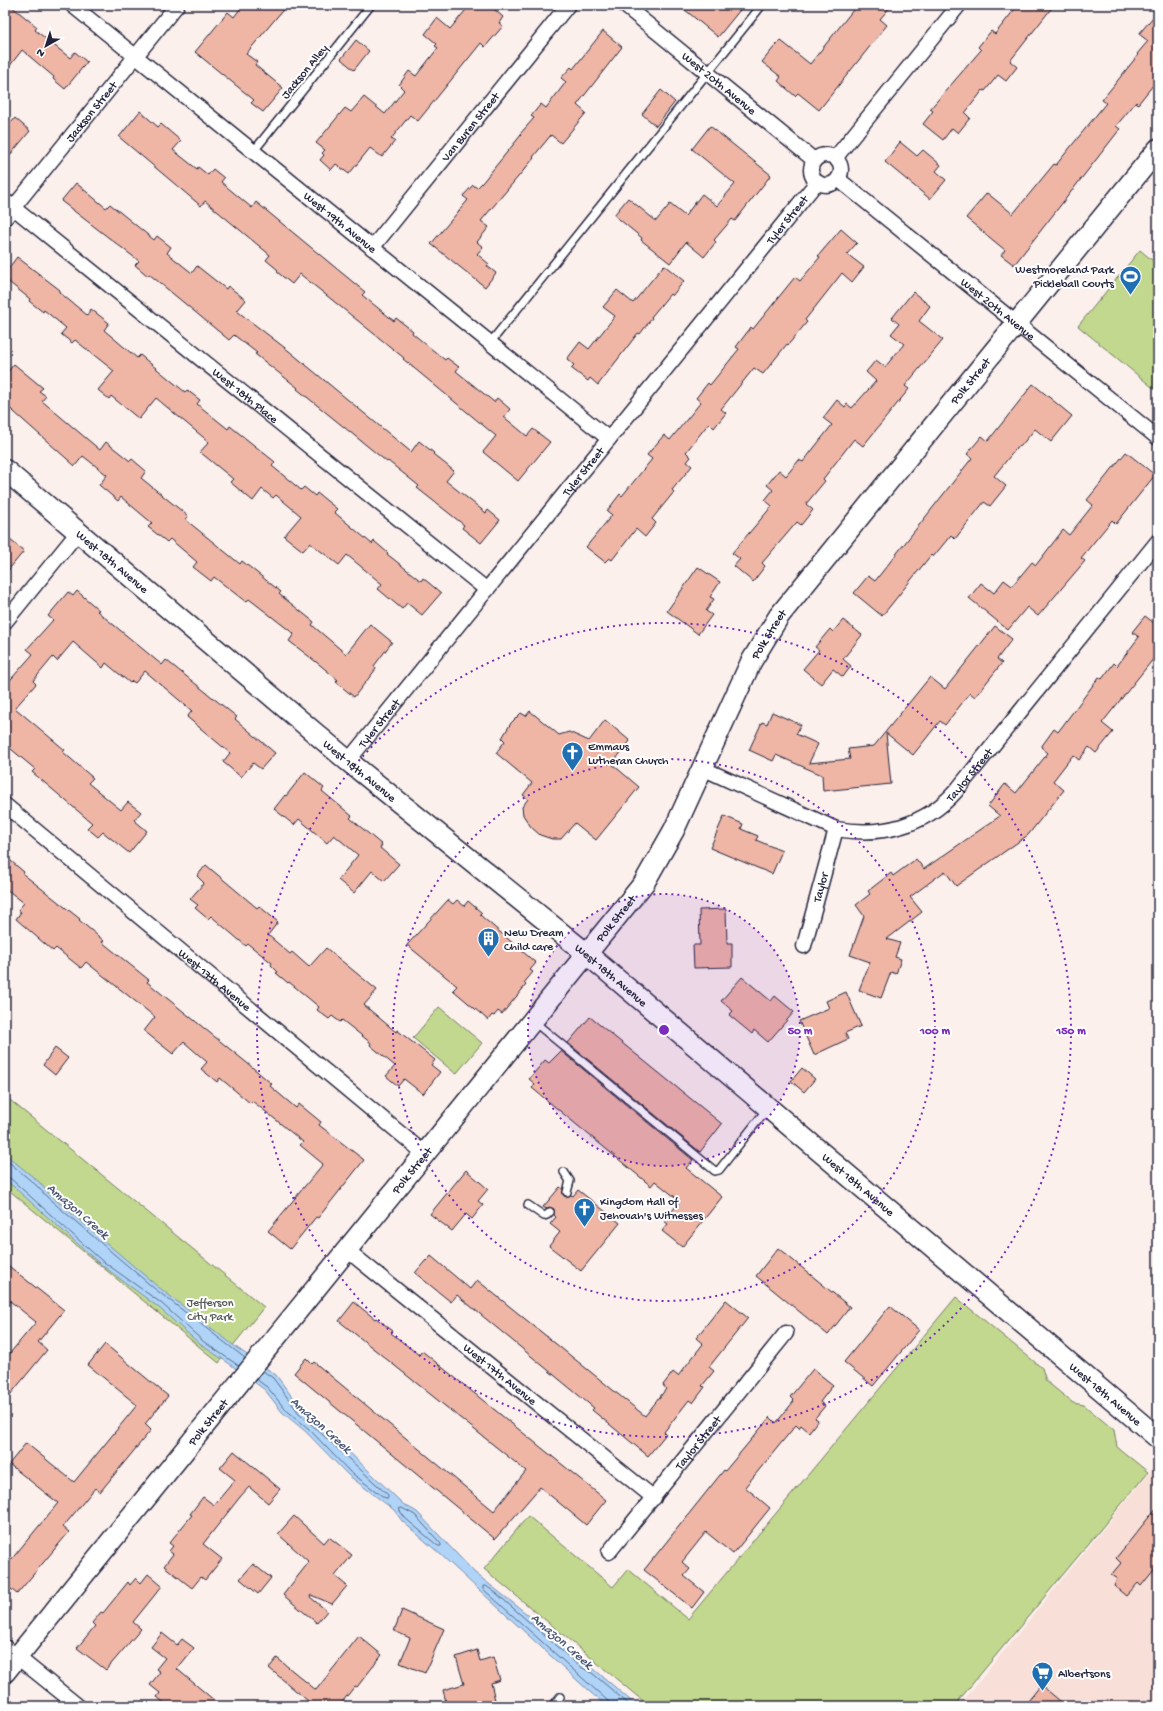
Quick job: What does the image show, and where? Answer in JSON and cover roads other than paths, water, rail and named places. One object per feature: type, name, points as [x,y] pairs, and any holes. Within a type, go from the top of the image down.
[{"type":"street","name":"West 19th Avenue","points":[[72,5],[609,439]]},
{"type":"street","name":"Jackson Street","points":[[8,209],[177,5]]},
{"type":"street","name":"Van Buren Street","points":[[372,248],[568,5]]},
{"type":"street","name":"West 20th Avenue","points":[[624,5],[814,160]]},
{"type":"street","points":[[836,158],[959,5]]},
{"type":"street","name":"Polk Street","points":[[9,1658],[261,1356],[533,1021],[648,876],[674,830],[751,662],[779,616],[1158,149]]},
{"type":"street","points":[[825,154],[836,158],[842,167],[838,179],[828,185],[817,182],[811,172],[811,166],[814,160],[825,154]]},
{"type":"street","name":"West 20th Avenue","points":[[838,179],[1158,438]]},
{"type":"street","name":"Tyler Street","points":[[348,761],[817,182]]},
{"type":"street","name":"West 18th Place","points":[[8,209],[486,590]]},
{"type":"street","name":"West 18th Avenue","points":[[5,470],[79,531],[348,761],[586,954],[1158,1438]]},
{"type":"street","points":[[5,622],[79,531]]},
{"type":"street","name":"Taylor Street","points":[[702,768],[836,828],[853,832],[868,832],[897,827],[923,818],[947,802],[1158,541]]},
{"type":"street","name":"West 17th Avenue","points":[[5,805],[425,1154]]},
{"type":"street","name":"Taylor","points":[[804,946],[836,828]]},
{"type":"street","name":"West 17th Avenue","points":[[347,1250],[654,1498]]},
{"type":"street","name":"Taylor Street","points":[[609,1552],[786,1333]]},
{"type":"street","points":[[9,1658],[78,1706]]},
{"type":"lane","name":"Jackson Alley","points":[[253,152],[371,5]]},
{"type":"lane","points":[[490,343],[762,5]]},
{"type":"lane","points":[[533,1021],[715,1171],[718,1170],[768,1108]]},
{"type":"lane","points":[[564,1172],[570,1182],[567,1192]]},
{"type":"lane","points":[[528,1205],[544,1216],[550,1212]]},
{"type":"lane","points":[[553,1706],[560,1697]]},
{"type":"water","points":[[5,1154],[39,1182],[50,1195],[157,1286],[237,1348],[276,1375],[301,1409],[345,1448],[403,1504],[417,1512],[475,1573],[527,1614],[581,1663],[594,1669],[637,1706],[607,1706],[591,1693],[402,1521],[394,1510],[348,1475],[305,1431],[282,1412],[265,1390],[201,1345],[158,1307],[99,1263],[5,1179]]},
{"type":"place","name":"Westmoreland Park Pickleball Courts","points":[[1130,296]]},
{"type":"place","name":"Emmaus Lutheran Church","points":[[572,772]]},
{"type":"place","name":"New Dream Child care","points":[[489,958]]},
{"type":"place","name":"Kingdom Hall of Jehovah's Witnesses","points":[[585,1228]]},
{"type":"place","name":"Albertsons","points":[[1042,1692]]},
{"type":"water label","name":"Amazon Creek","points":[[79,1210]]},
{"type":"water label","name":"Amazon Creek","points":[[322,1424]]},
{"type":"water label","name":"Amazon Creek","points":[[563,1640]]},
{"type":"park label","name":"Jefferson City Park","points":[[210,1309]]}]
